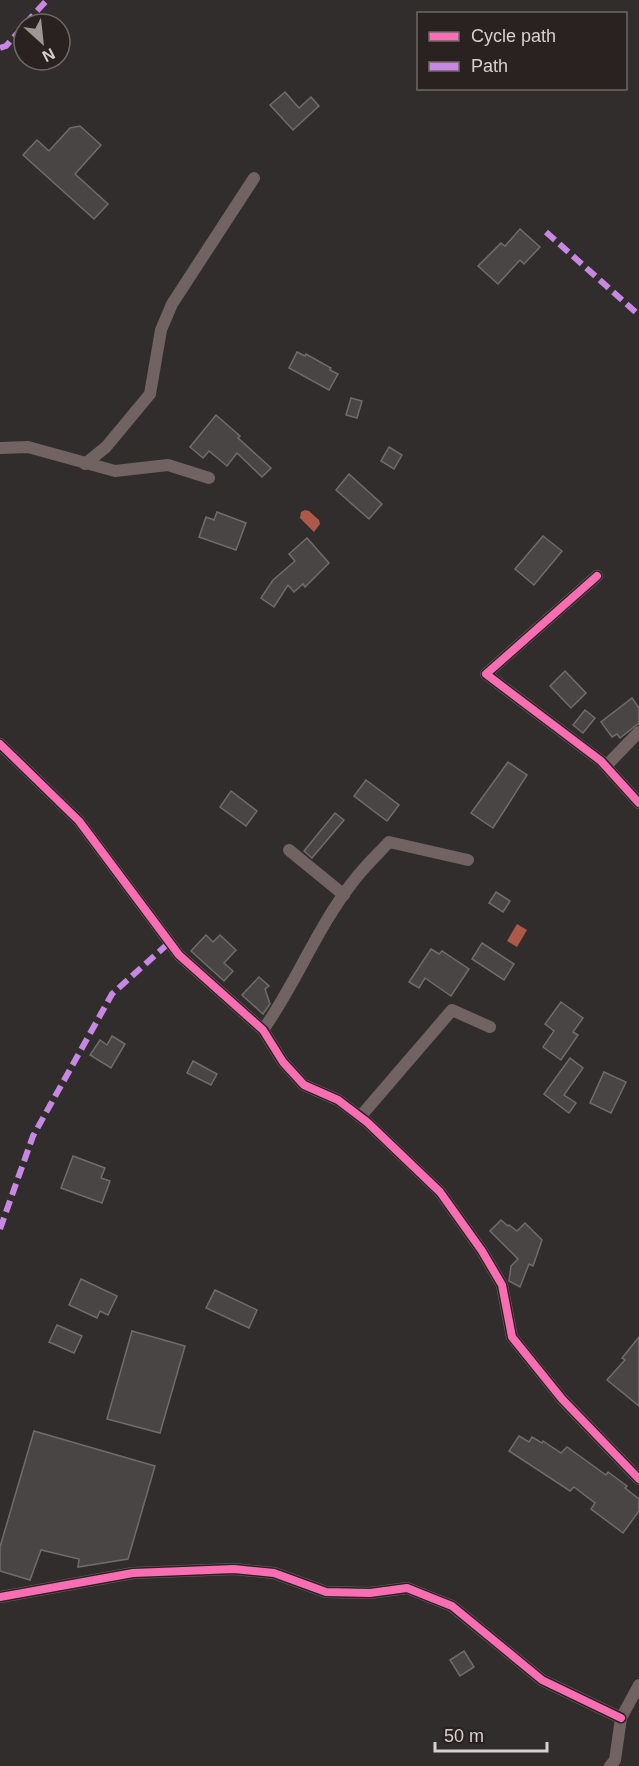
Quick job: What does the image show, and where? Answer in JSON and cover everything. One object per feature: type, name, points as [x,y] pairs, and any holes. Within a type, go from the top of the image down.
[{"type":"street","points":[[85,464],[106,447],[150,394],[161,330],[172,304],[254,178]]},
{"type":"street","points":[[0,448],[28,447],[115,471],[168,465],[209,478]]},
{"type":"street","points":[[597,576],[486,674],[606,766],[639,803]]},
{"type":"street","points":[[606,766],[639,732]]},
{"type":"street","points":[[0,744],[80,821],[179,955],[263,1030],[283,1062],[304,1085],[338,1100],[360,1117],[440,1192],[482,1251],[502,1286],[512,1337],[562,1399],[639,1479]]},
{"type":"street","points":[[263,1030],[278,1009],[317,937],[351,883],[389,842],[468,860]]},
{"type":"street","points":[[289,850],[344,895]]},
{"type":"street","points":[[360,1117],[452,1010],[490,1027]]},
{"type":"street","points":[[0,1597],[133,1573],[234,1569],[274,1573],[326,1592],[370,1593],[406,1588],[452,1606],[542,1680],[621,1718]]},
{"type":"street","points":[[610,1766],[615,1760],[621,1718],[639,1685]]},
{"type":"shaded area","points":[[305,510],[319,520],[320,524],[314,532],[300,518],[301,512]]},
{"type":"shaded area","points":[[517,924],[527,930],[517,947],[507,941]]},
{"type":"building","points":[[285,92],[299,108],[311,97],[319,106],[293,130],[270,105]]},
{"type":"building","points":[[80,126],[101,145],[75,174],[108,204],[94,219],[23,155],[37,140],[49,151],[70,128]]},
{"type":"building","points":[[520,229],[540,247],[524,264],[520,260],[498,284],[478,266],[501,243],[505,246]]},
{"type":"building","points":[[297,352],[305,356],[306,354],[338,374],[329,390],[289,368]]},
{"type":"building","points":[[351,398],[362,401],[357,418],[346,415]]},
{"type":"building","points":[[216,415],[271,468],[262,477],[237,453],[227,466],[209,451],[203,458],[190,447]]},
{"type":"building","points":[[389,447],[402,455],[394,469],[381,461]]},
{"type":"building","points":[[349,474],[382,504],[369,519],[336,490]]},
{"type":"building","points":[[217,512],[246,523],[236,550],[199,537],[206,517],[214,520]]},
{"type":"building","points":[[543,536],[562,551],[534,585],[515,569]]},
{"type":"building","points":[[307,538],[329,563],[305,587],[303,584],[294,592],[288,585],[274,607],[261,598],[273,580],[295,561],[289,554]]},
{"type":"building","points":[[565,671],[586,693],[571,708],[550,686]]},
{"type":"building","points":[[632,698],[639,708],[639,723],[620,738],[617,734],[612,737],[601,722]]},
{"type":"building","points":[[585,710],[595,718],[583,733],[573,725]]},
{"type":"building","points":[[508,762],[527,775],[493,828],[471,813]]},
{"type":"building","points":[[366,780],[399,805],[387,821],[354,796]]},
{"type":"building","points":[[231,791],[257,811],[246,826],[220,807]]},
{"type":"building","points":[[335,813],[344,820],[312,858],[304,851]]},
{"type":"building","points":[[496,892],[510,901],[503,912],[489,903]]},
{"type":"building","points":[[206,935],[213,942],[220,935],[236,950],[224,963],[233,971],[224,981],[191,951]]},
{"type":"building","points":[[482,943],[514,964],[504,980],[472,959]]},
{"type":"building","points":[[431,949],[439,954],[442,951],[469,969],[451,996],[425,978],[419,988],[409,982]]},
{"type":"building","points":[[259,977],[269,986],[265,989],[270,1004],[263,1014],[242,995]]},
{"type":"building","points":[[561,1002],[583,1018],[573,1032],[578,1035],[561,1060],[543,1047],[554,1031],[545,1024]]},
{"type":"building","points":[[112,1036],[125,1044],[111,1068],[90,1055],[100,1040],[107,1045]]},
{"type":"building","points":[[570,1058],[583,1068],[564,1095],[576,1103],[569,1113],[544,1094]]},
{"type":"building","points":[[193,1061],[217,1074],[211,1085],[187,1073]]},
{"type":"building","points":[[604,1072],[626,1082],[611,1113],[590,1103]]},
{"type":"building","points":[[73,1156],[105,1168],[101,1178],[110,1181],[102,1203],[61,1188]]},
{"type":"building","points":[[501,1220],[517,1231],[525,1223],[542,1240],[533,1266],[529,1264],[520,1287],[509,1281],[511,1266],[518,1259],[490,1231]]},
{"type":"building","points":[[81,1279],[117,1296],[108,1315],[100,1311],[97,1318],[69,1305]]},
{"type":"building","points":[[215,1290],[257,1310],[249,1328],[206,1308]]},
{"type":"building","points":[[57,1325],[82,1336],[74,1353],[49,1342]]},
{"type":"building","points":[[132,1331],[185,1346],[160,1433],[107,1419]]},
{"type":"building","points":[[639,1337],[639,1406],[607,1380],[625,1360],[622,1358]]},
{"type":"building","points":[[34,1431],[155,1466],[128,1559],[78,1567],[79,1559],[41,1550],[30,1580],[0,1571],[0,1547]]},
{"type":"building","points":[[519,1436],[529,1442],[532,1437],[542,1443],[543,1441],[561,1453],[567,1447],[606,1475],[608,1472],[627,1486],[625,1488],[639,1499],[639,1511],[623,1533],[591,1509],[595,1503],[574,1487],[570,1491],[509,1451]]},
{"type":"building","points":[[464,1651],[474,1667],[460,1676],[450,1660]]},
{"type":"marked path","points":[[36,12],[47,0]]},
{"type":"marked path","points":[[0,48],[6,46],[12,39]]},
{"type":"marked path","points":[[546,232],[639,315]]},
{"type":"marked path","points":[[0,1229],[33,1136],[112,994],[170,942]]},
{"type":"cycle path","points":[[597,576],[486,674],[601,761],[639,803]]},
{"type":"cycle path","points":[[0,744],[79,821],[179,955],[263,1030],[283,1062],[304,1085],[338,1100],[367,1122],[440,1192],[482,1251],[502,1285],[512,1337],[562,1399],[639,1479]]},
{"type":"cycle path","points":[[0,1597],[133,1573],[234,1569],[274,1573],[326,1592],[370,1593],[407,1588],[452,1606],[542,1680],[621,1718]]}]
